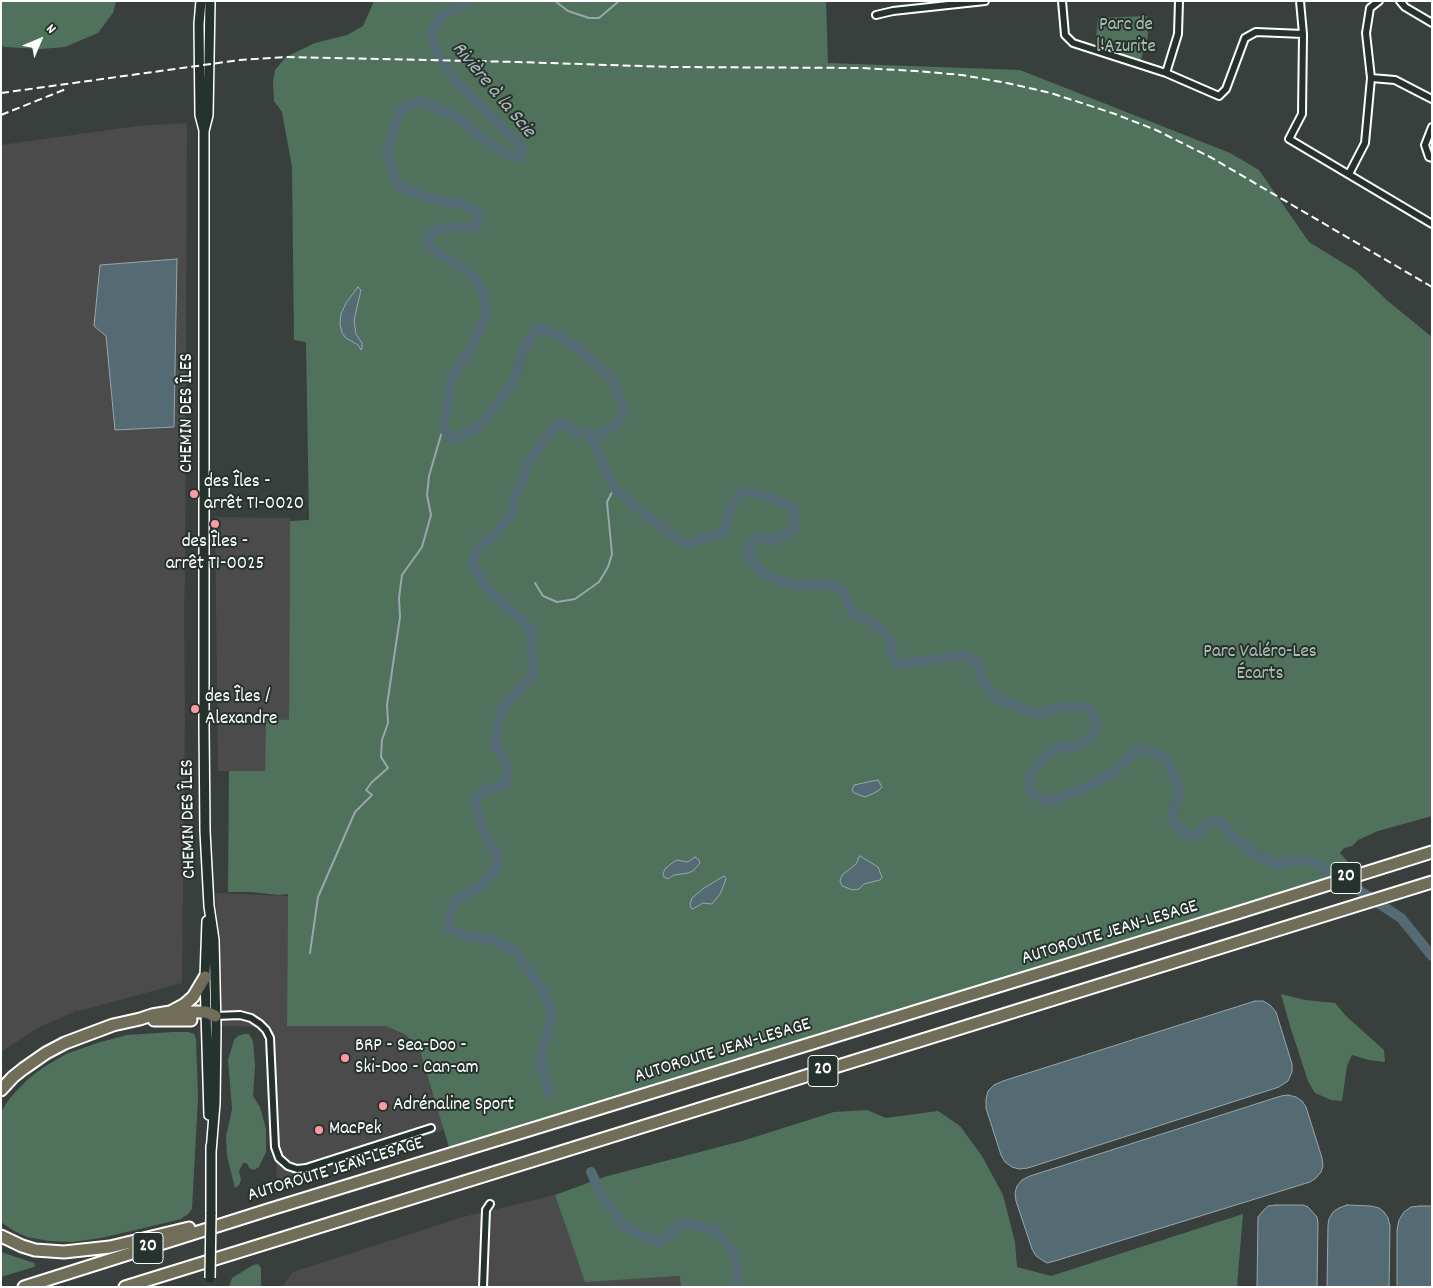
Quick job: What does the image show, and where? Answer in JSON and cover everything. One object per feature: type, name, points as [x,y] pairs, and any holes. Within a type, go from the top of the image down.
[{"type":"highway","name":"AUTOROUTE JEAN-LESAGE","points":[[24,1287],[271,1209],[1432,852]]},
{"type":"highway","name":"20","points":[[125,1287],[1432,882]]},
{"type":"highway","points":[[170,1012],[186,1004],[193,997],[205,978]]},
{"type":"highway","points":[[1,1090],[22,1069],[46,1053],[66,1043],[113,1025],[170,1012],[209,1016]]},
{"type":"highway","points":[[140,1019],[209,1016]]},
{"type":"highway","points":[[1,1236],[35,1250],[80,1251],[157,1236],[246,1212],[271,1209]]},
{"type":"highway","points":[[144,1287],[185,1272],[201,1263]]},
{"type":"main road","name":"CHEMIN DES ÎLES","points":[[200,1],[200,115],[204,131],[204,737],[208,906],[205,978],[209,1016]]},
{"type":"main road","name":"CHEMIN DES ÎLES","points":[[204,131],[208,115],[210,1]]},
{"type":"main road","name":"CHEMIN DES ÎLES","points":[[208,906],[214,940],[209,1016],[210,1282]]},
{"type":"street","points":[[876,15],[893,11],[985,1]]},
{"type":"street","points":[[1062,1],[1065,35],[1073,43],[1166,73],[1219,96],[1226,89],[1245,38],[1256,32],[1302,34]]},
{"type":"street","points":[[1166,73],[1178,34],[1179,1]]},
{"type":"street","points":[[1300,1],[1302,114],[1289,139],[1432,224]]},
{"type":"street","points":[[1348,174],[1365,143],[1371,78],[1366,33],[1370,8],[1379,1]]},
{"type":"street","points":[[1400,1],[1405,7],[1432,23]]},
{"type":"street","points":[[1371,78],[1396,80],[1432,98]]},
{"type":"street","points":[[1432,127],[1425,145],[1429,156],[1432,158]]},
{"type":"street","points":[[209,1016],[240,1015],[251,1018],[266,1030],[270,1038],[275,1147],[279,1158],[288,1166],[297,1169],[306,1168],[431,1128]]},
{"type":"street","points":[[483,1287],[486,1210],[490,1204]]},
{"type":"shaded area","points":[[187,123],[182,983],[78,1010],[36,1029],[1,1052],[1,145],[137,126]]},
{"type":"shaded area","points":[[215,517],[290,518],[289,771],[218,771]]},
{"type":"shaded area","points":[[216,893],[288,896],[287,1026],[386,1026],[406,1035],[420,1051],[444,1130],[277,1182],[271,1027],[220,1026]]},
{"type":"shaded area","points":[[555,1195],[585,1281],[681,1276],[681,1287],[282,1287],[293,1272],[463,1217]]},
{"type":"green space","points":[[1,1],[116,1],[113,13],[98,33],[65,47],[41,49],[5,47],[1,45]]},
{"type":"green space","name":"Parc Valéro-Les Écarts","points":[[374,1],[826,1],[828,63],[1020,70],[1230,153],[1259,170],[1309,242],[1356,271],[1389,302],[1432,337],[1432,816],[1378,831],[1358,840],[1352,846],[1344,848],[1340,853],[1359,874],[451,1154],[420,1051],[406,1035],[386,1026],[287,1026],[288,894],[228,892],[229,771],[265,771],[266,719],[289,720],[290,521],[309,520],[306,342],[294,340],[292,167],[282,112],[274,101],[273,81],[275,70],[286,57],[315,43],[347,35],[363,26]]},
{"type":"green space","name":"Parc de l'Azurite","points":[[1147,16],[1148,36],[1140,63],[1095,48],[1098,18]]},
{"type":"green space","points":[[1281,994],[1305,1000],[1335,1003],[1346,1016],[1384,1050],[1385,1062],[1352,1055],[1347,1066],[1342,1101],[1331,1100],[1315,1093],[1308,1081]]},
{"type":"green space","points":[[188,1032],[194,1034],[196,1039],[198,1098],[192,1209],[188,1214],[181,1219],[144,1228],[101,1238],[72,1242],[49,1241],[27,1237],[1,1222],[1,1112],[10,1098],[28,1079],[66,1054],[127,1035]]},
{"type":"green space","points":[[244,1034],[249,1034],[253,1041],[255,1065],[253,1096],[260,1107],[266,1129],[266,1152],[259,1167],[254,1170],[249,1168],[247,1163],[243,1163],[239,1171],[241,1180],[235,1188],[227,1156],[226,1135],[232,1109],[228,1060],[234,1040]]},
{"type":"green space","points":[[867,1110],[886,1118],[938,1111],[960,1126],[982,1156],[1003,1195],[1015,1242],[1017,1267],[1051,1276],[1243,1214],[1237,1287],[681,1287],[680,1276],[585,1282],[555,1195],[604,1177],[742,1141],[834,1112]]},
{"type":"green space","points":[[1,1252],[34,1263],[35,1265],[34,1267],[1,1277]]},
{"type":"green space","points":[[258,1264],[261,1268],[261,1287],[229,1287],[232,1278]]},
{"type":"water","points":[[177,259],[174,427],[115,430],[106,336],[94,326],[100,265]]},
{"type":"water","points":[[358,287],[361,290],[354,320],[356,334],[362,343],[361,350],[358,345],[346,338],[342,333],[340,324],[341,314],[346,303]]},
{"type":"water","points":[[878,780],[882,787],[865,797],[854,793],[852,790],[854,785]]},
{"type":"water","points":[[860,856],[878,867],[882,877],[880,880],[864,884],[859,889],[853,890],[842,886],[840,881],[842,875],[856,864]]},
{"type":"water","points":[[695,857],[700,863],[693,871],[674,875],[668,879],[664,877],[663,873],[672,863],[677,860],[688,862]]},
{"type":"water","points":[[724,876],[726,878],[720,894],[712,904],[703,903],[693,909],[691,908],[692,898]]},
{"type":"water","points":[[1255,1001],[1263,1001],[1276,1012],[1292,1064],[1292,1072],[1288,1081],[1279,1087],[1028,1168],[1019,1169],[1005,1162],[986,1108],[988,1091],[994,1085]]},
{"type":"water","points":[[1288,1095],[1302,1101],[1306,1107],[1322,1158],[1323,1166],[1321,1172],[1310,1182],[1055,1261],[1047,1263],[1036,1256],[1016,1201],[1015,1193],[1017,1186],[1022,1180]]},
{"type":"water","points":[[1303,1205],[1308,1207],[1317,1217],[1317,1287],[1257,1287],[1258,1217],[1268,1206]]},
{"type":"water","points":[[1347,1205],[1379,1208],[1388,1218],[1390,1226],[1389,1287],[1327,1287],[1329,1219],[1333,1212]]},
{"type":"water","points":[[1432,1206],[1432,1287],[1397,1287],[1397,1230],[1399,1220],[1404,1212],[1411,1207]]},
{"type":"waterway","name":"Rivière à la Scie","points":[[469,1],[442,15],[431,32],[436,51],[452,77],[524,149],[518,158],[500,151],[455,116],[421,101],[400,110],[387,153],[399,187],[429,198],[462,204],[479,215],[479,222],[474,227],[440,228],[429,235],[429,247],[456,263],[476,279],[484,296],[486,314],[473,345],[452,377],[443,428],[452,440],[479,426],[512,385],[523,352],[536,329],[551,332],[580,349],[612,379],[625,410],[617,424],[599,436],[577,431],[559,423],[547,436],[527,465],[524,478],[515,494],[511,515],[493,536],[475,551],[473,567],[487,588],[531,629],[533,675],[502,708],[494,742],[508,769],[506,784],[485,790],[474,800],[483,831],[498,856],[495,870],[480,886],[456,900],[449,915],[448,927],[466,937],[491,939],[516,952],[542,989],[552,1012],[540,1058],[549,1093]]},
{"type":"waterway","points":[[555,1],[568,11],[589,18],[599,18],[619,1]]},
{"type":"waterway","points":[[310,953],[318,897],[355,812],[372,795],[366,790],[388,768],[381,757],[382,740],[388,723],[387,705],[400,617],[399,598],[402,575],[422,547],[431,515],[427,495],[429,476],[443,428]]},
{"type":"waterway","points":[[590,434],[614,488],[684,544],[724,532],[730,507],[744,490],[771,498],[794,508],[794,529],[774,541],[762,537],[752,543],[747,553],[765,575],[792,585],[831,585],[844,591],[853,614],[871,622],[882,630],[888,638],[892,654],[898,664],[966,655],[978,663],[980,678],[995,698],[1038,714],[1063,706],[1090,708],[1098,725],[1086,742],[1070,749],[1060,745],[1045,756],[1029,776],[1030,791],[1047,802],[1087,787],[1113,773],[1138,748],[1166,758],[1180,791],[1171,818],[1189,837],[1199,833],[1207,823],[1220,821],[1234,838],[1260,858],[1279,864],[1295,860],[1309,860],[1401,918],[1432,956]]},
{"type":"waterway","points":[[535,583],[543,596],[557,602],[575,599],[599,582],[608,567],[612,554],[607,502],[614,488]]},
{"type":"waterway","name":"Rivière à la Scie","points":[[591,1172],[603,1197],[625,1227],[659,1243],[682,1223],[715,1229],[735,1254],[738,1287]]},
{"type":"railway","points":[[1,93],[240,60],[286,57],[671,67],[861,68],[962,75],[1051,93],[1156,130],[1212,158],[1432,287]]},
{"type":"railway","points":[[1,115],[66,89]]},
{"type":"place","name":"des Îles - arrêt T1-0020","points":[[194,494]]},
{"type":"place","name":"des Îles - arrêt T1-0025","points":[[215,524]]},
{"type":"place","name":"des Îles / Alexandre","points":[[195,709]]},
{"type":"place","name":"BRP - Sea-Doo - Ski-Doo - Can-am","points":[[345,1058]]},
{"type":"place","name":"Adrénaline Sport","points":[[383,1106]]},
{"type":"place","name":"MacPek","points":[[319,1130]]}]
